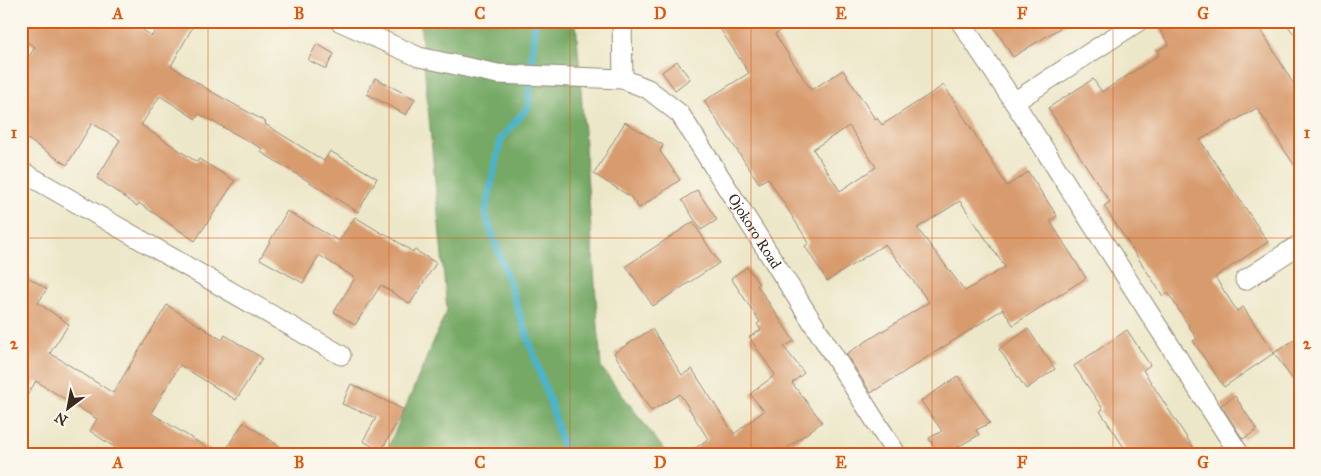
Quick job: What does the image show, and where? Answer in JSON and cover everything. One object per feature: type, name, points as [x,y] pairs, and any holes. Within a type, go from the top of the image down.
[{"type":"street","name":"Ojokoro Road","points":[[339,21],[419,57],[498,74],[623,79],[648,89],[680,114],[897,455]]},
{"type":"street","points":[[622,21],[623,79]]},
{"type":"street","points":[[960,21],[1240,455]]},
{"type":"street","points":[[1014,102],[1139,21]]},
{"type":"street","points":[[1297,21],[1300,25]]},
{"type":"street","points":[[21,171],[341,355]]},
{"type":"street","points":[[1245,280],[1300,244]]},
{"type":"green space","points":[[420,21],[576,21],[601,367],[668,455],[385,455],[447,310]]},
{"type":"building","points":[[21,21],[129,21],[152,36],[160,21],[196,21],[171,66],[212,92],[266,122],[265,124],[324,161],[330,151],[377,178],[358,212],[261,152],[263,149],[199,114],[196,119],[160,96],[141,125],[197,162],[199,159],[235,181],[195,241],[139,203],[137,206],[97,178],[120,140],[92,123],[67,165],[21,135],[21,69],[35,47],[21,38]]},
{"type":"building","points":[[715,21],[795,21],[775,34],[811,90],[843,70],[875,119],[877,118],[882,125],[944,85],[1007,186],[1028,172],[1057,216],[1050,221],[1086,278],[1013,325],[1003,309],[871,393],[846,354],[929,302],[885,244],[827,281],[805,246],[809,243],[768,178],[759,183],[704,101],[749,73]],"holes":[[[849,126],[876,167],[840,191],[813,149]],[[960,201],[1005,267],[965,291],[917,228]]]},
{"type":"building","points":[[990,21],[1071,21],[1013,57]]},
{"type":"building","points":[[1154,21],[1256,21],[1300,95],[1300,174],[1257,108],[1200,140],[1268,242],[1215,277],[1237,311],[1243,307],[1274,353],[1224,387],[1193,341],[1197,339],[1168,293],[1163,296],[1104,206],[1110,202],[1048,108],[1093,79],[1102,92],[1159,55],[1157,51],[1169,44]]},
{"type":"building","points":[[317,44],[334,54],[326,69],[308,60]]},
{"type":"building","points":[[677,61],[690,79],[675,90],[662,72]]},
{"type":"building","points":[[375,78],[415,99],[406,115],[367,94]]},
{"type":"building","points":[[625,122],[663,145],[660,151],[680,180],[639,208],[631,197],[594,174]]},
{"type":"building","points":[[697,190],[717,220],[701,230],[682,200]]},
{"type":"building","points":[[287,211],[339,241],[355,217],[413,252],[415,250],[436,263],[410,304],[381,285],[355,325],[334,312],[355,278],[319,255],[303,283],[260,259]]},
{"type":"building","points":[[693,222],[719,263],[653,306],[626,266]]},
{"type":"building","points":[[747,267],[794,341],[784,347],[804,373],[792,383],[822,422],[778,455],[686,455],[708,439],[680,394],[651,411],[614,353],[652,329],[682,375],[692,369],[734,434],[764,411],[750,394],[775,375],[749,337],[761,330],[757,324],[760,322],[731,278]]},
{"type":"building","points":[[21,273],[47,289],[38,303],[69,324],[50,353],[113,393],[167,305],[222,340],[225,335],[262,358],[236,400],[180,365],[151,413],[219,455],[126,455],[90,431],[97,419],[36,381],[21,405]]},
{"type":"building","points":[[1028,329],[1055,369],[1026,389],[999,349]]},
{"type":"building","points":[[1127,330],[1150,365],[1143,370],[1198,455],[1129,455],[1100,411],[1103,409],[1074,366]]},
{"type":"building","points":[[1300,336],[1300,390],[1274,353]]},
{"type":"building","points":[[958,376],[990,423],[976,430],[979,435],[943,455],[938,455],[929,438],[942,431],[921,401]]},
{"type":"building","points":[[351,384],[404,410],[381,451],[363,441],[376,418],[342,404]]},
{"type":"building","points":[[1235,396],[1257,430],[1243,439],[1221,405]]},
{"type":"building","points":[[244,422],[292,455],[222,455]]},
{"type":"waterway","points":[[535,21],[528,107],[501,139],[485,213],[552,408],[565,455]]}]
